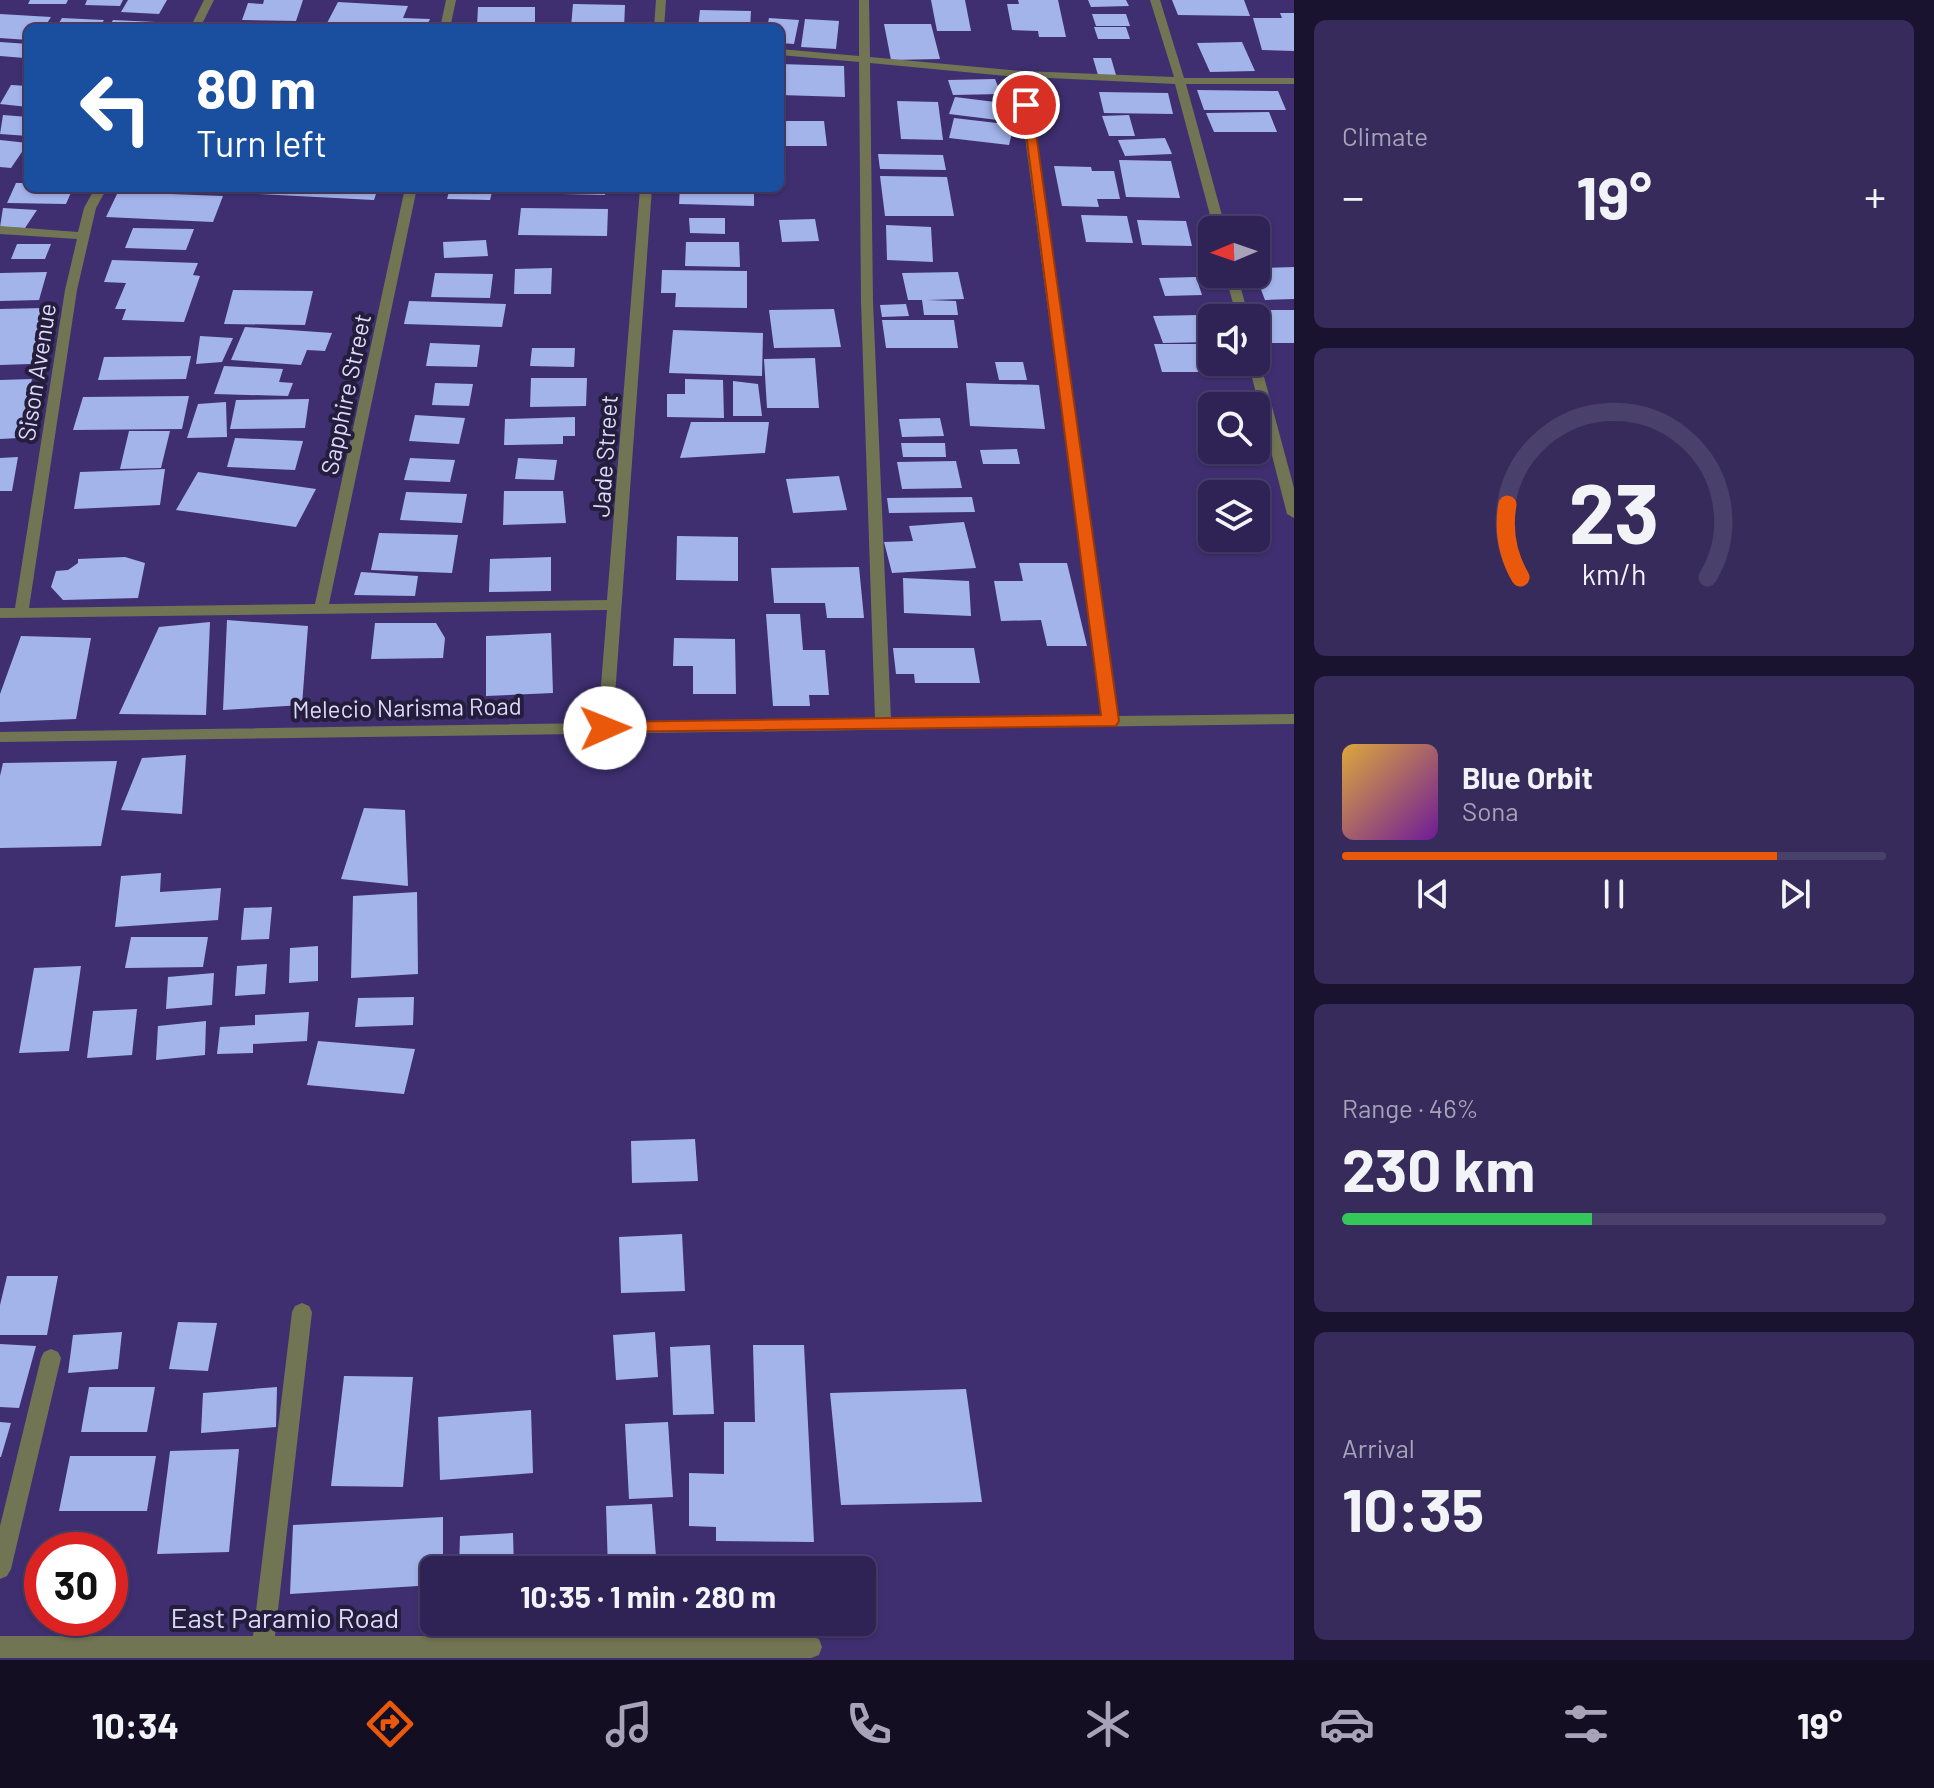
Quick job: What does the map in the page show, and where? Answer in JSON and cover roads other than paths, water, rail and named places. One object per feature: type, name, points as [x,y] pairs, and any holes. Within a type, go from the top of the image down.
[{"type":"street","points":[[197,24],[209,0]]},
{"type":"street","points":[[446,24],[451,0]]},
{"type":"street","points":[[659,24],[661,0]]},
{"type":"street","points":[[864,0],[867,60],[867,302],[883,722]]},
{"type":"street","points":[[1155,0],[1216,216]]},
{"type":"street","points":[[784,52],[1022,74],[1180,81],[1294,81]]},
{"type":"street","points":[[1022,74],[1110,721]]},
{"type":"street","name":"Sison Avenue","points":[[21,613],[82,236],[90,208],[99,192]]},
{"type":"street","name":"Sapphire Street","points":[[321,609],[410,192]]},
{"type":"street","name":"Jade Street","points":[[605,728],[646,192]]},
{"type":"street","points":[[0,230],[82,236]]},
{"type":"street","points":[[1258,376],[1294,514]]},
{"type":"street","points":[[0,613],[614,605]]},
{"type":"street","name":"Melecio Narisma Road","points":[[0,737],[883,722],[1294,719]]},
{"type":"street","points":[[263,1647],[302,1312]]},
{"type":"street","points":[[0,1569],[51,1358]]},
{"type":"street","name":"East Paramio Road","points":[[0,1647],[811,1647]]}]
